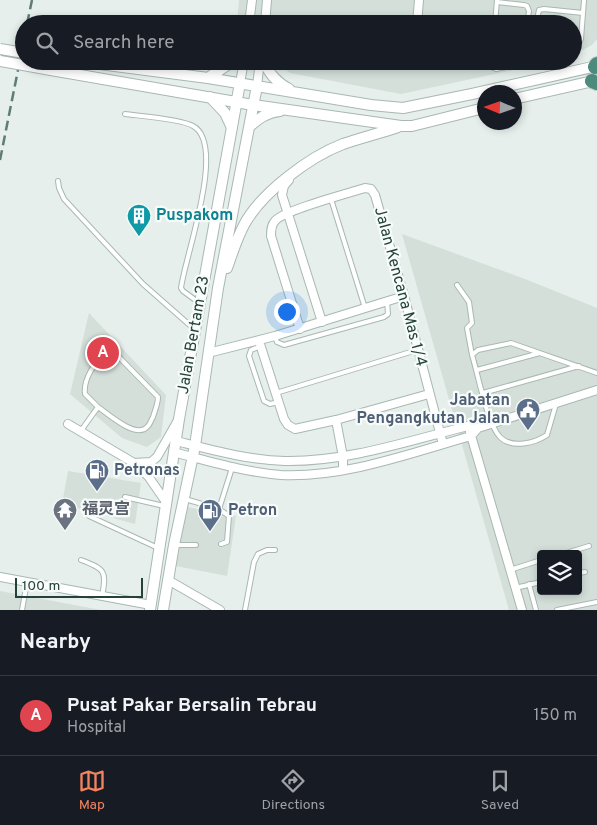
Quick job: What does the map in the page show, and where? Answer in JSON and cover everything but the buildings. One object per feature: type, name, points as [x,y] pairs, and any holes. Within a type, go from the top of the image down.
[{"type":"street","points":[[250,15],[252,0]]},
{"type":"street","points":[[266,15],[267,0]]},
{"type":"street","points":[[418,15],[419,0]]},
{"type":"street","points":[[0,49],[15,52]]},
{"type":"street","points":[[0,61],[15,64]]},
{"type":"street","points":[[51,70],[253,105],[401,126],[412,126],[477,110]]},
{"type":"street","points":[[146,70],[208,78],[371,105],[403,108],[472,94],[596,74]]},
{"type":"street","points":[[208,78],[220,70]]},
{"type":"street","name":"Jalan Bertam 23","points":[[151,608],[173,452],[242,70]]},
{"type":"street","name":"Jalan Bertam 23","points":[[163,610],[183,498],[195,446],[218,288],[260,70]]},
{"type":"street","points":[[267,70],[280,84],[294,92]]},
{"type":"street","points":[[522,97],[596,74]]},
{"type":"street","points":[[210,97],[225,113],[232,128]]},
{"type":"street","points":[[249,127],[258,119],[273,111],[291,110]]},
{"type":"street","points":[[218,288],[244,226],[274,188],[329,150],[401,126]]},
{"type":"street","points":[[297,171],[282,190],[322,322]]},
{"type":"street","name":"Jalan Kencana Mas 1/4","points":[[331,199],[364,188],[371,189],[374,194],[404,296],[443,444]]},
{"type":"street","points":[[300,329],[271,236],[272,227],[275,219],[331,199]]},
{"type":"street","points":[[208,353],[260,343],[275,336],[404,296]]},
{"type":"street","points":[[260,343],[284,419],[295,430],[429,394]]},
{"type":"street","points":[[176,441],[248,457],[274,460],[301,461],[343,457],[468,426],[478,428],[597,390]]},
{"type":"street","points":[[134,464],[151,462],[157,457],[179,419]]},
{"type":"street","points":[[336,420],[343,457],[343,470]]},
{"type":"street","points":[[68,424],[134,464],[148,476],[166,504]]},
{"type":"street","points":[[468,426],[522,610]]},
{"type":"street","points":[[173,452],[232,468],[263,473],[301,475],[361,467],[471,436],[478,428]]},
{"type":"street","points":[[0,577],[102,596],[151,608]]},
{"type":"street","points":[[168,580],[209,607],[220,610]]},
{"type":"lane","points":[[582,26],[584,0]]},
{"type":"lane","points":[[496,15],[497,1],[524,4],[529,11],[528,15]]},
{"type":"lane","points":[[538,15],[539,10],[544,9],[583,12]]},
{"type":"lane","points":[[125,114],[186,123],[196,127],[203,138],[207,154],[206,179],[181,286],[183,291],[200,303]]},
{"type":"lane","points":[[58,180],[64,199],[143,284],[195,329]]},
{"type":"lane","points":[[331,199],[365,308]]},
{"type":"lane","points":[[457,285],[469,302],[472,322],[467,328],[472,355],[491,424],[500,438],[522,444],[540,440],[547,435],[556,403]]},
{"type":"lane","points":[[275,336],[277,342],[284,345],[384,317],[388,314],[387,301]]},
{"type":"lane","points":[[260,343],[250,350],[249,356],[264,401],[270,404],[278,402]]},
{"type":"lane","points":[[472,355],[478,350],[512,343],[597,373]]},
{"type":"lane","points":[[276,393],[417,350]]},
{"type":"lane","points":[[477,370],[541,352]]},
{"type":"lane","points":[[107,353],[116,354],[158,397],[149,425],[141,430],[126,427],[98,407],[85,394],[85,384],[97,363],[107,353]]},
{"type":"lane","points":[[483,393],[580,366]]},
{"type":"lane","points":[[80,432],[98,407]]},
{"type":"lane","points":[[219,509],[232,468]]},
{"type":"lane","points":[[125,497],[166,504]]},
{"type":"lane","points":[[183,498],[219,509],[229,516],[227,542],[221,544]]},
{"type":"lane","points":[[86,507],[86,513],[89,516],[160,549]]},
{"type":"lane","points":[[174,545],[196,545]]},
{"type":"lane","points":[[576,550],[589,546]]},
{"type":"lane","points":[[245,610],[254,562],[258,554],[268,550],[275,550]]},
{"type":"lane","points":[[81,560],[99,567],[104,572],[105,581],[102,596]]},
{"type":"lane","points":[[510,570],[537,561]]},
{"type":"lane","points":[[22,610],[27,582]]},
{"type":"lane","points":[[515,588],[537,583]]},
{"type":"lane","points":[[528,584],[536,610]]},
{"type":"lane","points":[[557,610],[597,602]]},
{"type":"shaded area","points":[[239,0],[597,0],[597,39],[592,45],[582,50],[582,15],[238,15]]},
{"type":"shaded area","points":[[286,70],[514,70],[401,94],[290,73]]},
{"type":"shaded area","name":"Jabatan Pengangkutan Jalan","points":[[402,234],[525,279],[597,308],[597,610],[509,610]]},
{"type":"shaded area","points":[[89,313],[166,395],[161,437],[147,447],[122,438],[70,394]]},
{"type":"shaded area","points":[[68,471],[141,483],[135,524],[62,504]]},
{"type":"shaded area","points":[[187,507],[236,516],[227,576],[176,566]]},
{"type":"shaded area","points":[[0,591],[101,610],[0,610]]},
{"type":"railway","points":[[29,15],[32,0]]},
{"type":"railway","points":[[0,160],[18,70]]},
{"type":"place","name":"Puspakom","points":[[139,237]]},
{"type":"place","name":"Pusat Pakar Bersalin Tebrau","points":[[103,353]]},
{"type":"place","name":"Jabatan Pengangkutan Jalan","points":[[528,431]]},
{"type":"place","name":"Petronas","points":[[97,492]]},
{"type":"place","name":"福灵宫","points":[[65,531]]},
{"type":"place","name":"Petron","points":[[210,532]]}]
